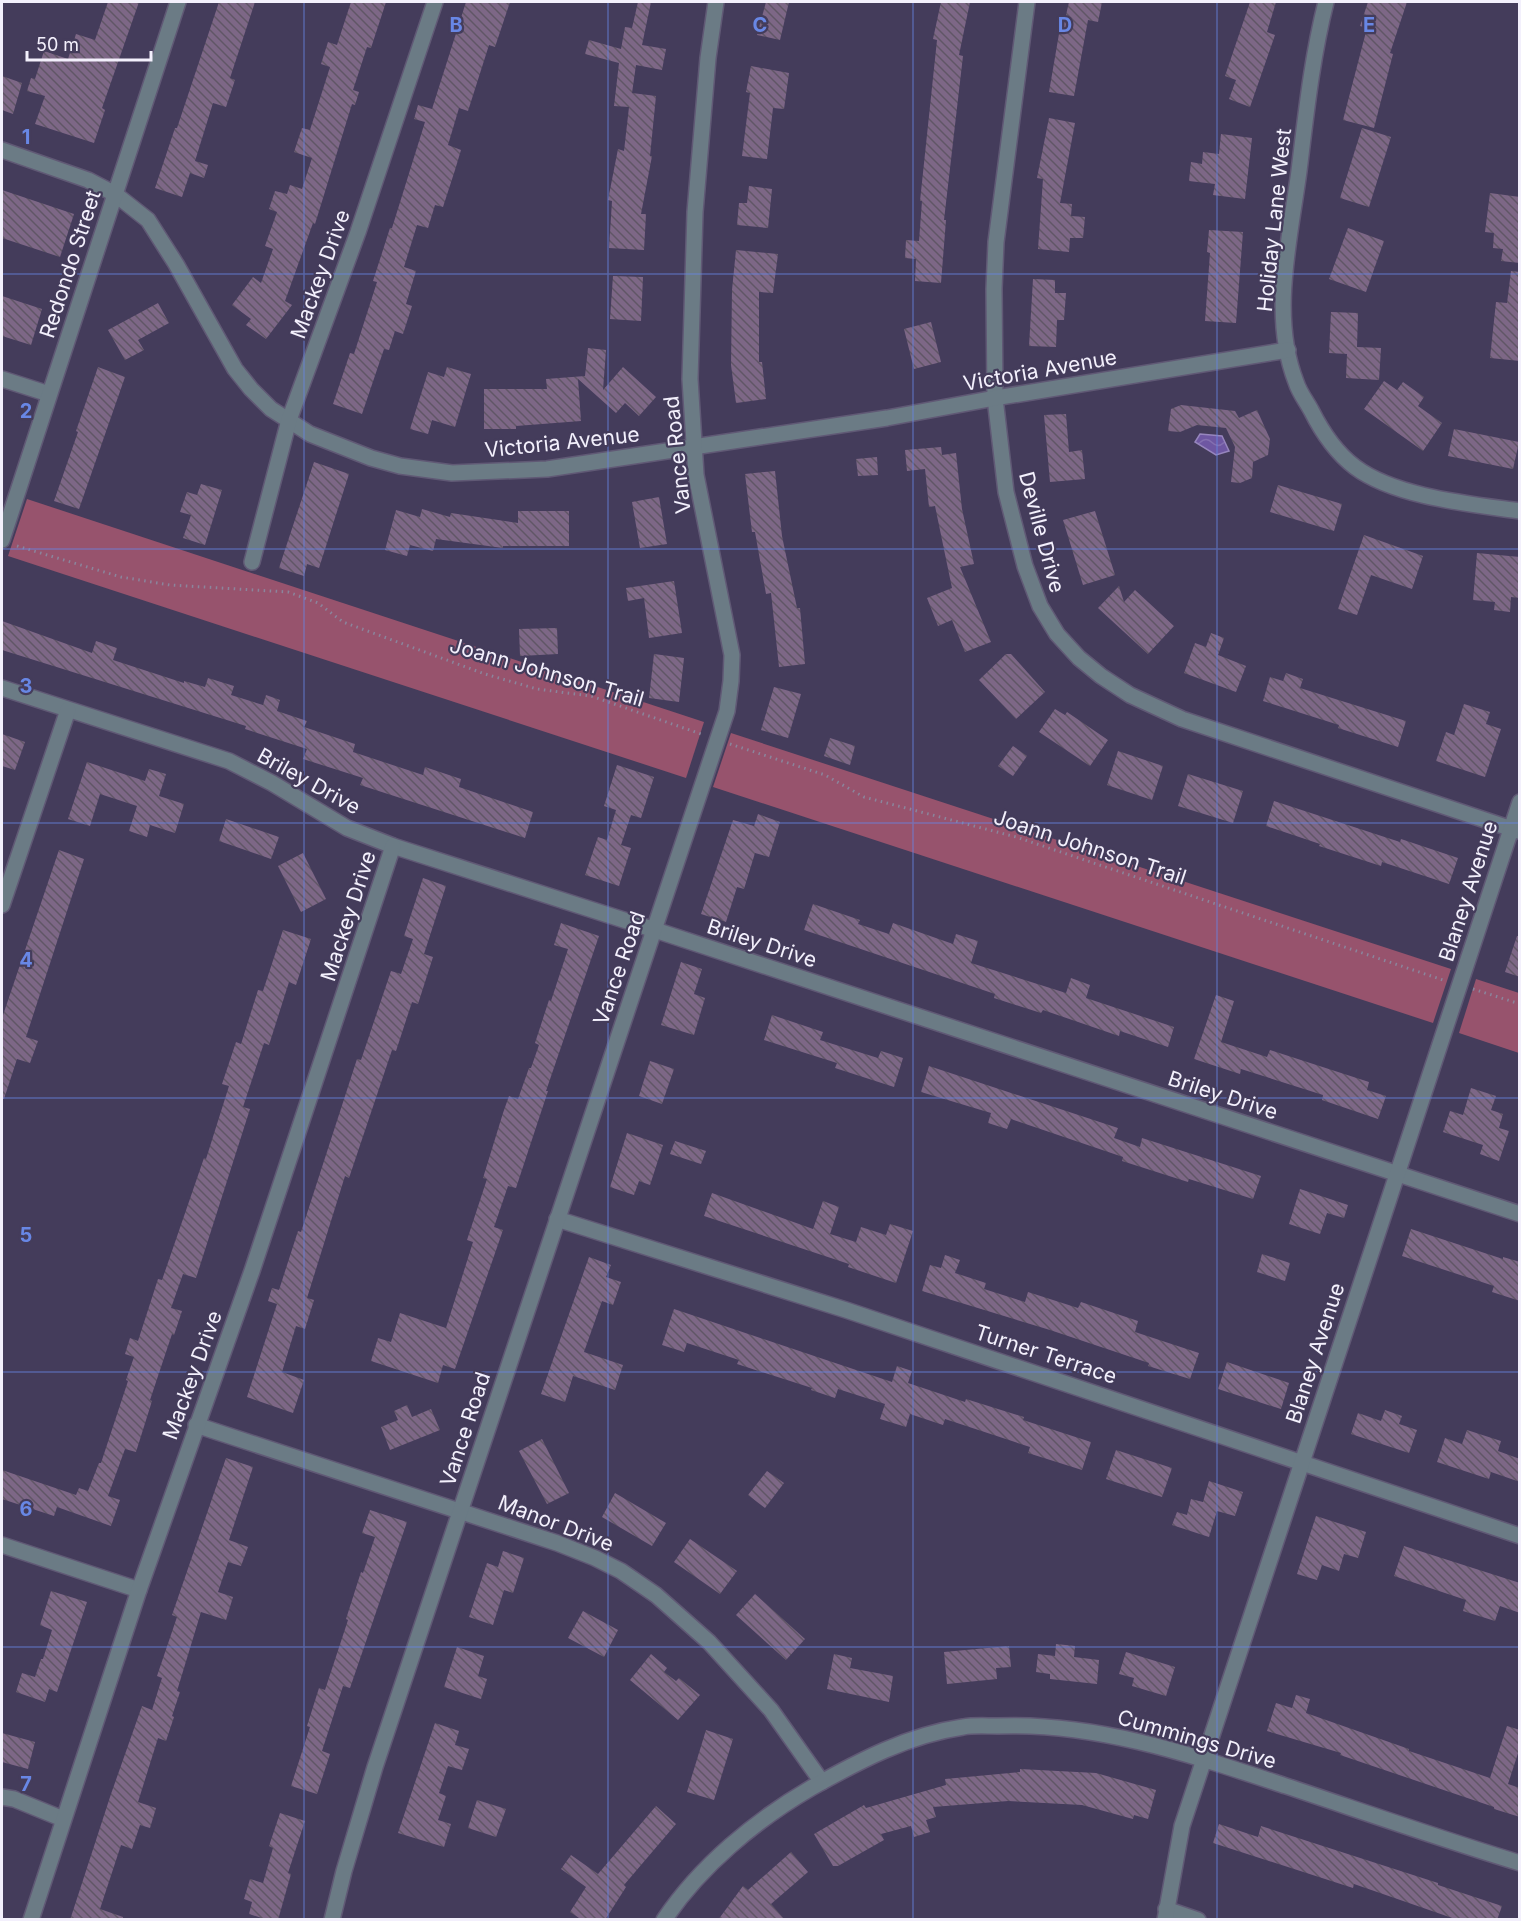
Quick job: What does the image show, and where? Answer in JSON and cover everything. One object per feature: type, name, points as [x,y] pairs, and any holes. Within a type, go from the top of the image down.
[{"type":"street","name":"Redondo Street","points":[[8,542],[49,394],[178,2]]},
{"type":"street","name":"Mackey Drive","points":[[252,562],[289,420],[358,232],[435,2]]},
{"type":"street","name":"Vance Road","points":[[333,1920],[344,1871],[375,1767],[727,711],[732,655],[696,475],[690,379],[695,212],[708,58],[716,2]]},
{"type":"street","name":"Deville Drive","points":[[1027,2],[996,243],[995,398],[1006,492],[1025,566],[1040,606],[1057,634],[1078,658],[1130,695],[1182,719],[1515,830]]},
{"type":"street","name":"Holiday Lane West","points":[[1326,2],[1311,76],[1285,283],[1284,324],[1296,382],[1323,433],[1341,455],[1356,468],[1377,480],[1439,500],[1520,511]]},
{"type":"street","name":"Victoria Avenue","points":[[2,150],[88,180],[115,194],[148,220],[240,376],[250,389],[271,409],[310,434],[371,458],[400,466],[452,472],[547,469],[887,418],[1288,350]]},
{"type":"street","points":[[2,379],[49,394]]},
{"type":"street","name":"Briley Drive","points":[[2,688],[229,761],[272,783],[347,828],[393,846],[1520,1214]]},
{"type":"street","points":[[2,905],[68,710]]},
{"type":"street","name":"Blaney Avenue","points":[[1166,1914],[1182,1826],[1396,1173],[1515,830],[1520,802]]},
{"type":"street","name":"Mackey Drive","points":[[31,1920],[139,1590],[252,1271],[393,846]]},
{"type":"street","name":"Turner Terrace","points":[[557,1219],[846,1310],[1520,1536]]},
{"type":"street","name":"Manor Drive","points":[[196,1425],[557,1543],[621,1571],[656,1595],[709,1642],[771,1710],[822,1782]]},
{"type":"street","points":[[2,1545],[139,1590]]},
{"type":"street","name":"Cummings Drive","points":[[664,1920],[691,1886],[738,1839],[781,1806],[822,1782],[904,1741],[964,1727],[1033,1724],[1147,1742],[1520,1863]]},
{"type":"street","points":[[2,1797],[14,1799],[63,1819]]},
{"type":"street","points":[[1166,1914],[1198,1920]]},
{"type":"path","name":"Joann Johnson Trail","points":[[8,542],[121,577],[170,585],[288,592],[318,603],[343,622],[486,674],[537,689],[591,696],[693,731]]},
{"type":"path","name":"Joann Johnson Trail","points":[[738,746],[825,775],[864,797],[1016,837],[1434,977]]},
{"type":"path","points":[[1480,992],[1520,1004]]},
{"type":"shaded area","points":[[27,499],[704,722],[686,778],[8,556]]},
{"type":"shaded area","points":[[731,733],[1451,969],[1433,1023],[713,787]]},
{"type":"shaded area","points":[[1476,979],[1519,993],[1519,1053],[1459,1033]]},
{"type":"water","points":[[1200,434],[1222,436],[1229,451],[1216,455],[1195,442]]},
{"type":"building","points":[[108,2],[139,2],[102,108],[105,110],[94,143],[35,124],[45,96],[27,91],[31,78],[35,79],[44,51],[68,59],[76,34],[95,40]]},
{"type":"building","points":[[219,2],[255,2],[230,78],[235,80],[226,107],[213,103],[195,161],[208,165],[204,178],[190,173],[182,197],[155,188]]},
{"type":"building","points":[[351,2],[386,2],[371,48],[367,47],[353,90],[359,92],[355,105],[352,104],[315,224],[313,223],[285,301],[292,305],[266,339],[246,325],[251,319],[232,305],[253,277],[261,283],[273,249],[265,246],[277,212],[269,209],[275,191],[287,194],[290,185],[302,189],[312,158],[294,152],[302,128],[310,130],[330,67],[321,64],[328,42],[337,45]]},
{"type":"building","points":[[466,2],[510,2],[495,47],[489,45],[468,111],[459,108],[448,145],[461,150],[443,207],[435,205],[428,228],[417,225],[404,267],[416,271],[406,304],[412,306],[403,334],[395,331],[389,350],[384,349],[362,414],[333,404],[350,353],[354,354],[377,282],[373,281],[425,122],[414,119],[418,105],[432,109]]},
{"type":"building","points":[[638,2],[651,2],[642,45],[666,49],[662,70],[636,65],[632,93],[656,96],[650,156],[652,156],[641,214],[646,214],[644,250],[609,248],[612,201],[608,200],[618,149],[624,151],[629,107],[614,106],[619,63],[585,54],[589,40],[621,49],[625,27],[632,28]]},
{"type":"building","points":[[766,2],[789,2],[780,40],[757,35]]},
{"type":"building","points":[[941,2],[970,2],[959,55],[963,56],[944,220],[946,220],[941,283],[915,281],[916,259],[905,258],[906,240],[919,241],[922,201],[920,201],[937,40],[933,39]]},
{"type":"building","points":[[1069,2],[1102,2],[1098,22],[1088,20],[1074,96],[1049,92],[1060,28],[1063,28]]},
{"type":"building","points":[[1250,2],[1276,2],[1267,32],[1275,35],[1250,107],[1229,99],[1236,80],[1225,76]]},
{"type":"building","points":[[1368,2],[1407,2],[1390,53],[1393,54],[1374,128],[1343,120],[1367,28],[1360,26]]},
{"type":"building","points":[[751,66],[789,73],[784,109],[773,108],[767,159],[742,156],[750,93],[746,92]]},
{"type":"building","points":[[2,76],[22,83],[13,114],[2,110]]},
{"type":"building","points":[[1049,118],[1075,123],[1060,203],[1072,204],[1071,216],[1085,217],[1083,238],[1070,238],[1069,252],[1038,249],[1043,179],[1037,178]]},
{"type":"building","points":[[1362,128],[1391,137],[1369,207],[1340,198]]},
{"type":"building","points":[[1221,134],[1252,138],[1245,199],[1213,195],[1215,184],[1189,181],[1191,162],[1202,164],[1203,152],[1219,154]]},
{"type":"building","points":[[749,186],[772,189],[768,228],[737,225],[739,203],[747,203]]},
{"type":"building","points":[[2,190],[74,214],[60,257],[2,238]]},
{"type":"building","points":[[1490,193],[1520,197],[1520,263],[1501,261],[1503,249],[1493,248],[1494,233],[1485,232]]},
{"type":"building","points":[[1348,228],[1384,241],[1366,292],[1329,279]]},
{"type":"building","points":[[1209,230],[1243,232],[1236,323],[1205,321],[1210,253],[1207,252]]},
{"type":"building","points":[[736,250],[778,254],[773,293],[759,292],[759,362],[762,362],[766,399],[736,403],[731,365],[732,290]]},
{"type":"building","points":[[1511,271],[1520,272],[1520,361],[1490,358],[1496,302],[1507,303]]},
{"type":"building","points":[[613,276],[643,277],[641,321],[610,319]]},
{"type":"building","points":[[1033,279],[1055,280],[1055,293],[1066,293],[1064,320],[1057,320],[1056,347],[1029,346]]},
{"type":"building","points":[[2,296],[42,309],[31,345],[2,336]]},
{"type":"building","points":[[158,303],[169,323],[138,340],[144,350],[125,360],[108,330]]},
{"type":"building","points":[[1331,312],[1358,313],[1357,347],[1381,348],[1379,380],[1346,378],[1347,354],[1329,353]]},
{"type":"building","points":[[931,322],[941,362],[914,369],[904,329]]},
{"type":"building","points":[[588,348],[606,350],[603,390],[623,367],[656,397],[639,416],[625,403],[616,413],[578,379],[581,421],[516,426],[516,429],[484,429],[484,389],[547,389],[546,379],[585,376]]},
{"type":"building","points":[[98,367],[125,377],[79,509],[54,501]]},
{"type":"building","points":[[447,367],[471,374],[455,427],[432,420],[428,434],[410,429],[428,372],[444,377]]},
{"type":"building","points":[[1384,381],[1397,390],[1403,382],[1424,397],[1418,406],[1442,423],[1423,451],[1364,409]]},
{"type":"building","points":[[1181,405],[1235,411],[1239,418],[1257,410],[1270,439],[1268,455],[1253,462],[1252,478],[1240,483],[1231,482],[1235,447],[1226,428],[1197,425],[1180,432],[1168,431],[1171,409]]},
{"type":"building","points":[[1066,414],[1069,452],[1082,450],[1085,479],[1050,482],[1044,415]]},
{"type":"building","points":[[1454,429],[1519,442],[1513,469],[1448,456]]},
{"type":"building","points":[[941,447],[942,455],[956,453],[962,509],[974,564],[960,567],[991,642],[965,652],[952,620],[938,626],[927,598],[952,588],[935,506],[929,507],[925,469],[907,471],[905,450]]},
{"type":"building","points":[[877,457],[878,475],[858,476],[856,459]]},
{"type":"building","points":[[314,462],[349,474],[319,568],[307,564],[304,576],[279,568]]},
{"type":"building","points":[[775,471],[782,536],[797,608],[800,608],[805,664],[779,667],[771,593],[766,594],[755,532],[752,532],[745,474]]},
{"type":"building","points":[[201,484],[222,490],[205,545],[183,538],[191,515],[180,512],[187,492],[197,495]]},
{"type":"building","points":[[1278,485],[1342,504],[1334,531],[1270,512]]},
{"type":"building","points":[[659,497],[667,544],[640,548],[632,502]]},
{"type":"building","points":[[422,509],[450,517],[451,513],[518,523],[518,511],[569,511],[569,546],[503,546],[503,548],[436,539],[433,551],[410,545],[407,556],[385,550],[396,510],[420,517]]},
{"type":"building","points":[[1095,511],[1115,575],[1083,585],[1063,520]]},
{"type":"building","points":[[1364,535],[1423,556],[1412,589],[1371,575],[1357,615],[1338,609]]},
{"type":"building","points":[[1477,553],[1520,557],[1520,598],[1511,597],[1510,612],[1494,610],[1495,602],[1473,600]]},
{"type":"building","points":[[674,581],[682,633],[649,638],[644,598],[628,601],[626,588]]},
{"type":"building","points":[[1119,586],[1124,602],[1135,590],[1174,626],[1148,654],[1098,608]]},
{"type":"building","points":[[2,621],[92,653],[96,641],[117,648],[113,660],[184,683],[184,681],[205,687],[208,678],[234,686],[231,695],[263,705],[266,695],[280,700],[277,711],[307,721],[304,727],[355,744],[353,752],[423,775],[425,767],[461,779],[459,787],[533,812],[525,838],[360,785],[363,778],[303,759],[307,749],[245,729],[246,726],[2,650]]},
{"type":"building","points":[[557,628],[558,654],[520,656],[519,629]]},
{"type":"building","points":[[1211,633],[1224,638],[1218,655],[1246,666],[1236,692],[1184,673],[1195,643],[1206,647]]},
{"type":"building","points":[[654,654],[684,658],[679,702],[649,698]]},
{"type":"building","points":[[1006,654],[1011,654],[1045,692],[1016,719],[979,680]]},
{"type":"building","points":[[1286,673],[1303,679],[1300,688],[1406,721],[1398,747],[1263,701],[1270,677],[1283,681]]},
{"type":"building","points":[[774,687],[801,694],[788,738],[761,730]]},
{"type":"building","points":[[1464,704],[1490,712],[1486,724],[1501,729],[1485,777],[1436,761],[1446,732],[1454,735]]},
{"type":"building","points":[[1055,709],[1065,715],[1067,712],[1108,740],[1090,766],[1039,732]]},
{"type":"building","points":[[2,734],[25,742],[15,770],[2,766]]},
{"type":"building","points":[[830,738],[855,746],[850,765],[824,756]]},
{"type":"building","points":[[1013,746],[1027,756],[1013,776],[998,766]]},
{"type":"building","points":[[1118,751],[1163,766],[1152,800],[1107,785]]},
{"type":"building","points":[[87,762],[145,781],[149,769],[166,774],[159,796],[184,804],[175,833],[150,825],[147,837],[129,831],[137,806],[100,794],[90,826],[68,819]]},
{"type":"building","points":[[617,765],[654,777],[641,818],[631,815],[621,845],[631,848],[619,886],[585,875],[598,837],[607,840],[616,810],[604,806]]},
{"type":"building","points":[[1188,774],[1243,791],[1233,823],[1178,806]]},
{"type":"building","points":[[1274,801],[1400,842],[1401,839],[1458,858],[1449,884],[1382,862],[1381,866],[1266,826]]},
{"type":"building","points":[[758,814],[780,822],[769,857],[755,853],[744,889],[737,887],[726,922],[701,914],[733,820],[754,826]]},
{"type":"building","points":[[226,819],[279,837],[271,859],[219,841]]},
{"type":"building","points":[[59,850],[84,859],[26,1037],[38,1041],[30,1063],[17,1059],[4,1099],[2,1099],[2,1018]]},
{"type":"building","points":[[303,853],[326,899],[301,912],[278,866]]},
{"type":"building","points":[[423,878],[446,886],[424,954],[433,957],[418,1004],[412,1002],[396,1051],[392,1050],[349,1178],[345,1176],[307,1298],[314,1300],[305,1329],[296,1326],[282,1372],[304,1380],[293,1413],[247,1397],[277,1304],[268,1301],[272,1288],[279,1290],[298,1231],[301,1232],[357,1059],[361,1060],[391,971],[401,974],[413,939],[404,936]]},
{"type":"building","points":[[813,904],[860,920],[858,924],[889,934],[893,923],[953,944],[956,934],[978,941],[971,963],[1066,993],[1071,978],[1090,985],[1086,998],[1174,1027],[1168,1047],[1120,1031],[1119,1036],[1043,1010],[1041,1013],[994,998],[995,994],[804,930]]},
{"type":"building","points":[[561,923],[599,936],[546,1091],[548,1091],[516,1188],[508,1186],[494,1227],[503,1230],[455,1369],[443,1365],[438,1383],[371,1361],[378,1338],[391,1342],[400,1313],[446,1328],[473,1242],[467,1240],[487,1179],[483,1178],[503,1113],[509,1096],[518,1099],[529,1068],[531,1068],[539,1045],[535,1043],[568,949],[554,945]]},
{"type":"building","points":[[283,930],[311,939],[296,985],[289,982],[269,1045],[264,1043],[243,1107],[250,1109],[196,1278],[183,1274],[171,1308],[182,1311],[150,1400],[152,1401],[136,1452],[125,1449],[108,1496],[120,1500],[111,1526],[57,1507],[54,1516],[2,1499],[2,1470],[76,1495],[79,1488],[88,1491],[99,1463],[101,1463],[128,1381],[126,1380],[134,1357],[125,1354],[130,1338],[138,1341],[158,1279],[162,1280],[204,1158],[206,1159],[229,1086],[222,1084],[236,1042],[241,1044],[258,990],[263,991]]},
{"type":"building","points":[[1517,936],[1520,936],[1520,977],[1505,972]]},
{"type":"building","points":[[681,962],[702,969],[694,994],[705,998],[694,1035],[661,1025]]},
{"type":"building","points":[[1216,995],[1234,1001],[1221,1042],[1267,1057],[1270,1050],[1369,1082],[1367,1090],[1386,1096],[1378,1119],[1322,1100],[1323,1095],[1241,1069],[1240,1074],[1194,1059]]},
{"type":"building","points":[[772,1015],[823,1032],[820,1040],[878,1058],[881,1051],[903,1058],[894,1087],[835,1068],[837,1063],[764,1040]]},
{"type":"building","points":[[650,1061],[674,1069],[662,1104],[639,1096]]},
{"type":"building","points":[[929,1066],[1118,1128],[1114,1138],[1140,1147],[1142,1138],[1261,1176],[1253,1199],[1122,1161],[1123,1157],[1011,1119],[1007,1129],[988,1123],[991,1113],[921,1092]]},
{"type":"building","points":[[1471,1088],[1496,1096],[1491,1110],[1503,1114],[1499,1128],[1509,1131],[1499,1161],[1480,1154],[1483,1145],[1443,1132],[1450,1111],[1463,1115]]},
{"type":"building","points":[[627,1133],[663,1145],[650,1185],[639,1181],[634,1195],[610,1187]]},
{"type":"building","points":[[675,1141],[706,1151],[701,1164],[670,1154]]},
{"type":"building","points":[[1300,1189],[1348,1205],[1344,1218],[1327,1213],[1320,1234],[1289,1224]]},
{"type":"building","points":[[712,1193],[813,1229],[823,1201],[839,1207],[830,1234],[856,1242],[861,1227],[886,1235],[890,1224],[913,1231],[896,1283],[848,1267],[849,1264],[704,1216]]},
{"type":"building","points":[[1411,1229],[1503,1259],[1503,1257],[1520,1262],[1520,1301],[1492,1292],[1494,1286],[1402,1256]]},
{"type":"building","points":[[1262,1254],[1290,1263],[1285,1281],[1257,1272]]},
{"type":"building","points":[[945,1255],[960,1260],[955,1273],[986,1283],[984,1289],[1025,1302],[1028,1292],[1078,1308],[1081,1302],[1138,1321],[1135,1332],[1199,1353],[1190,1379],[1050,1330],[922,1291],[930,1265],[941,1268]]},
{"type":"building","points":[[589,1257],[611,1265],[606,1277],[621,1282],[613,1305],[602,1301],[584,1352],[623,1365],[615,1390],[573,1376],[565,1402],[541,1394]]},
{"type":"building","points":[[674,1309],[892,1382],[897,1366],[912,1371],[908,1383],[965,1402],[966,1399],[1024,1417],[1023,1420],[1091,1442],[1082,1470],[1028,1453],[1030,1447],[945,1419],[943,1425],[910,1414],[906,1427],[880,1419],[885,1404],[838,1389],[835,1398],[811,1390],[812,1388],[737,1364],[739,1360],[687,1343],[684,1352],[662,1345]]},
{"type":"building","points":[[1227,1362],[1289,1383],[1281,1409],[1218,1389]]},
{"type":"building","points":[[407,1405],[412,1417],[431,1409],[440,1430],[390,1450],[381,1427],[398,1420],[394,1411]]},
{"type":"building","points":[[1385,1410],[1402,1416],[1399,1424],[1417,1430],[1409,1453],[1351,1434],[1358,1413],[1381,1421]]},
{"type":"building","points":[[1467,1430],[1501,1441],[1498,1451],[1520,1459],[1520,1482],[1491,1472],[1489,1479],[1437,1462],[1445,1438],[1462,1444]]},
{"type":"building","points":[[542,1439],[569,1493],[547,1504],[519,1451]]},
{"type":"building","points":[[1116,1450],[1172,1468],[1162,1497],[1106,1479]]},
{"type":"building","points":[[226,1458],[253,1467],[229,1540],[248,1547],[241,1566],[228,1562],[218,1592],[233,1597],[226,1620],[201,1612],[177,1691],[180,1692],[172,1716],[174,1717],[166,1741],[158,1738],[138,1802],[156,1808],[150,1828],[140,1825],[132,1849],[121,1845],[100,1909],[123,1917],[123,1920],[70,1920],[142,1706],[152,1710],[162,1678],[157,1676],[177,1617],[172,1615]]},
{"type":"building","points":[[767,1471],[784,1483],[765,1508],[748,1495]]},
{"type":"building","points":[[1209,1481],[1243,1492],[1235,1516],[1217,1511],[1209,1537],[1172,1525],[1177,1512],[1187,1515],[1191,1499],[1203,1502]]},
{"type":"building","points":[[615,1493],[666,1523],[652,1546],[602,1517]]},
{"type":"building","points":[[370,1510],[407,1522],[350,1688],[343,1686],[322,1751],[330,1754],[317,1794],[291,1786],[310,1727],[307,1726],[319,1688],[325,1690],[361,1572],[363,1573],[375,1537],[362,1533]]},
{"type":"building","points":[[1316,1516],[1366,1532],[1358,1558],[1344,1554],[1339,1571],[1322,1565],[1317,1580],[1297,1574]]},
{"type":"building","points":[[690,1539],[737,1571],[720,1594],[674,1562]]},
{"type":"building","points":[[1404,1546],[1520,1583],[1520,1613],[1500,1606],[1495,1621],[1463,1611],[1466,1600],[1394,1576]]},
{"type":"building","points":[[503,1551],[524,1558],[513,1593],[504,1590],[493,1625],[469,1617],[487,1563],[498,1567]]},
{"type":"building","points":[[51,1591],[87,1602],[57,1692],[49,1689],[45,1702],[16,1692],[22,1673],[35,1677],[41,1659],[43,1659],[52,1630],[40,1625]]},
{"type":"building","points":[[755,1594],[805,1639],[786,1660],[736,1615]]},
{"type":"building","points":[[583,1611],[618,1630],[604,1657],[568,1638]]},
{"type":"building","points":[[1056,1644],[1075,1646],[1074,1657],[1099,1660],[1097,1684],[1050,1679],[1050,1674],[1036,1672],[1038,1654],[1055,1656]]},
{"type":"building","points":[[1009,1646],[1011,1667],[996,1668],[997,1679],[947,1684],[944,1652]]},
{"type":"building","points":[[457,1647],[484,1656],[478,1676],[487,1679],[481,1699],[444,1687]]},
{"type":"building","points":[[1126,1652],[1175,1667],[1166,1696],[1132,1686],[1134,1678],[1119,1674]]},
{"type":"building","points":[[651,1654],[667,1668],[664,1672],[676,1681],[679,1678],[700,1695],[678,1720],[630,1680]]},
{"type":"building","points":[[834,1654],[852,1658],[850,1668],[893,1676],[889,1702],[827,1689]]},
{"type":"building","points":[[1296,1695],[1310,1699],[1306,1713],[1490,1778],[1507,1726],[1520,1730],[1520,1747],[1508,1784],[1520,1788],[1520,1817],[1340,1755],[1341,1753],[1267,1731],[1276,1703],[1292,1708]]},
{"type":"building","points":[[435,1723],[459,1731],[455,1745],[469,1749],[462,1770],[448,1766],[439,1793],[446,1796],[438,1820],[451,1824],[444,1847],[398,1833]]},
{"type":"building","points":[[706,1730],[733,1739],[714,1800],[687,1792]]},
{"type":"building","points":[[2,1733],[35,1742],[28,1769],[2,1762]]},
{"type":"building","points":[[1020,1769],[1096,1773],[1156,1790],[1148,1819],[1134,1815],[1133,1819],[1082,1805],[1008,1801],[933,1807],[936,1817],[926,1820],[930,1832],[914,1837],[911,1826],[881,1834],[884,1840],[838,1866],[833,1866],[814,1834],[864,1805],[866,1808],[946,1785],[945,1779],[1020,1772]]},
{"type":"building","points":[[477,1800],[506,1809],[496,1837],[468,1828]]},
{"type":"building","points":[[656,1806],[676,1824],[624,1885],[626,1887],[605,1920],[582,1920],[570,1912],[586,1887],[561,1869],[571,1855],[598,1874]]},
{"type":"building","points":[[280,1813],[305,1821],[288,1873],[291,1874],[278,1920],[268,1920],[249,1914],[252,1902],[244,1899],[250,1879],[263,1883],[273,1848],[269,1846]]},
{"type":"building","points":[[1219,1824],[1258,1837],[1261,1826],[1502,1906],[1497,1920],[1458,1920],[1354,1884],[1353,1888],[1213,1843]]},
{"type":"building","points":[[791,1852],[808,1872],[771,1904],[785,1920],[718,1920],[743,1886],[748,1890]]}]
